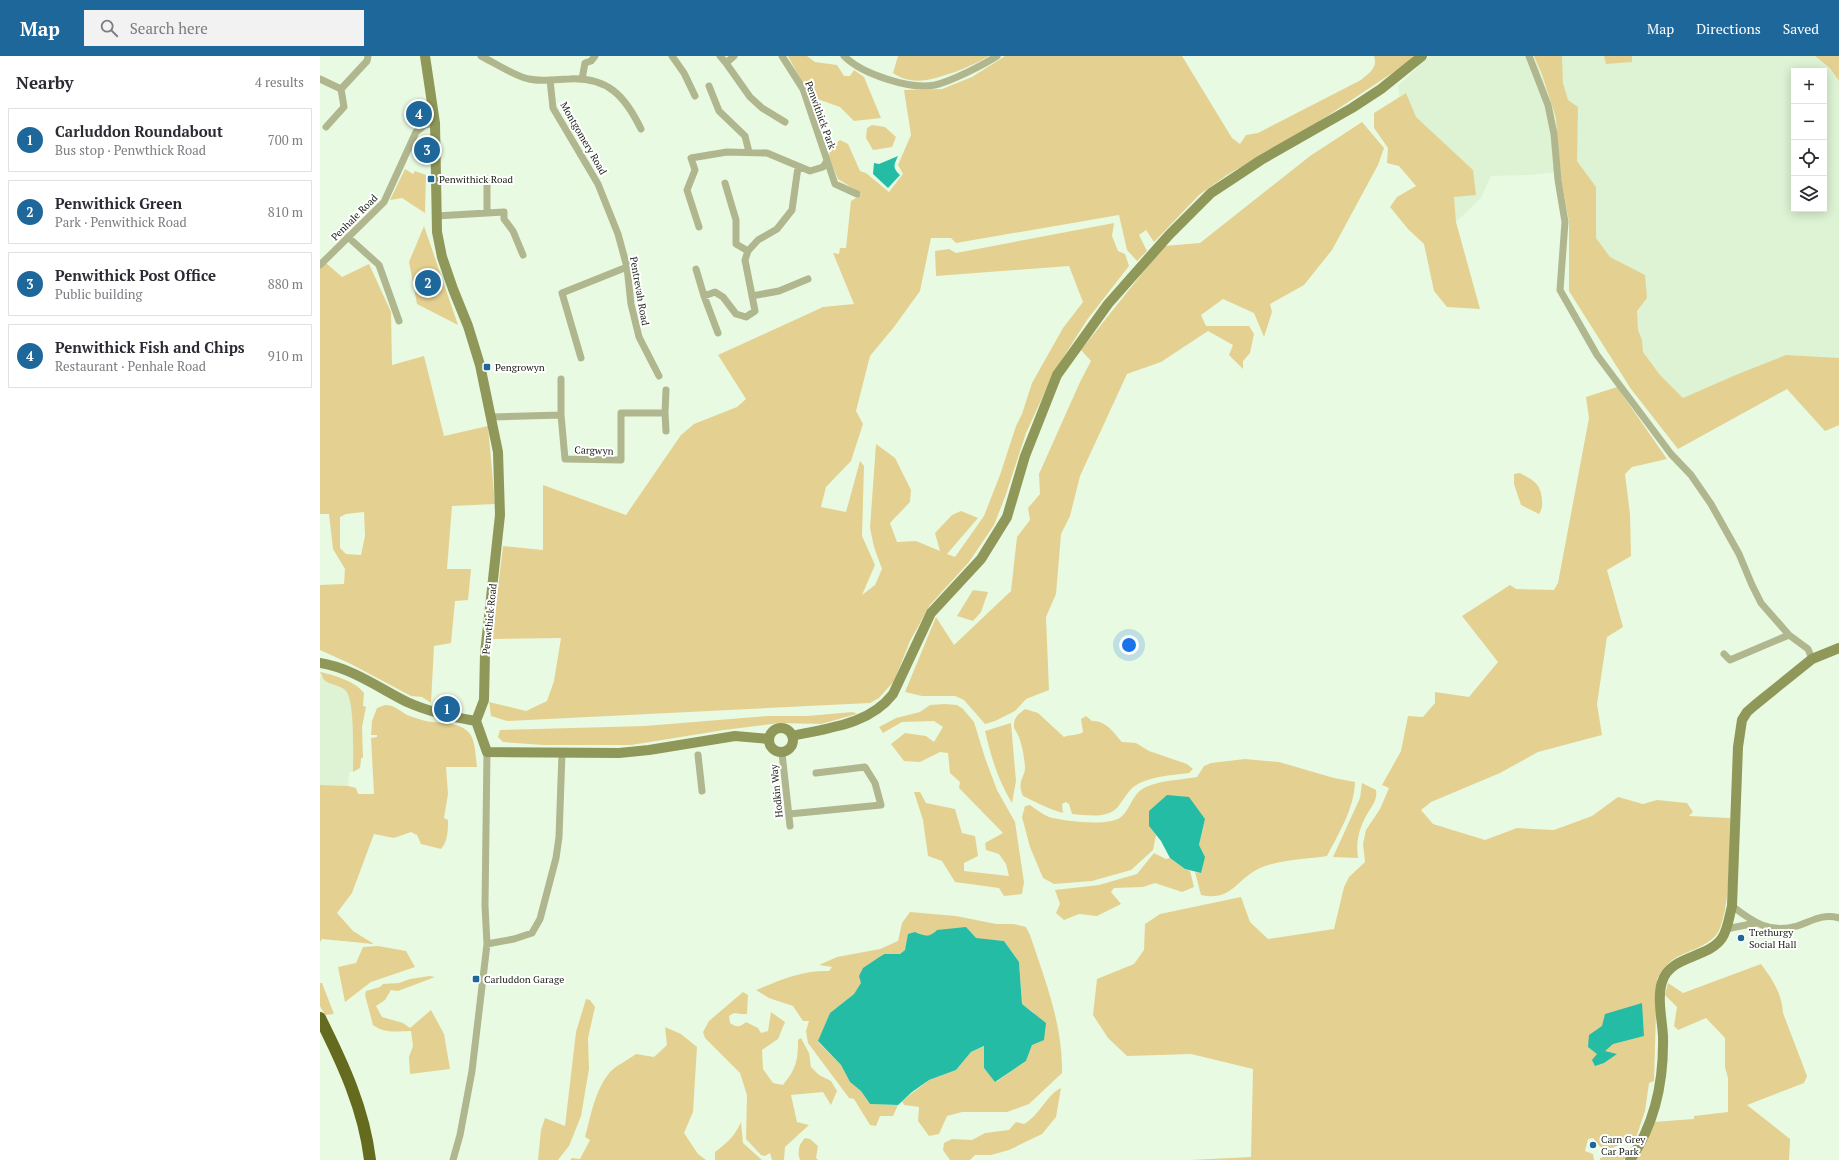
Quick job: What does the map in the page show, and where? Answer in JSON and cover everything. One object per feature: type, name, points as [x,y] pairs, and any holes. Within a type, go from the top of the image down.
[{"type":"highway","points":[[320,1018],[344,1069],[355,1098],[363,1124],[370,1160]]},
{"type":"street","points":[[341,89],[367,61],[368,56]]},
{"type":"street","points":[[424,56],[435,123],[437,232],[442,257],[480,365],[492,417],[561,415],[561,379]]},
{"type":"street","points":[[481,56],[527,79],[550,80],[582,78],[599,81],[617,92],[633,112],[641,130]]},
{"type":"street","points":[[582,78],[585,63],[591,61],[595,56]]},
{"type":"street","points":[[672,56],[684,73],[696,96]]},
{"type":"street","points":[[720,56],[754,101],[762,108],[785,122]]},
{"type":"street","points":[[726,62],[734,56]]},
{"type":"street","name":"Penwithick Park","points":[[782,56],[803,89],[824,146],[827,161],[835,184],[857,194]]},
{"type":"street","points":[[844,56],[869,73],[912,85],[935,85],[984,64],[997,56]]},
{"type":"street","points":[[792,736],[842,725],[868,716],[886,703],[893,694],[931,614],[981,559],[1007,517],[1025,456],[1057,375],[1108,304],[1169,235],[1212,193],[1261,160],[1352,108],[1381,89],[1422,56]]},
{"type":"street","points":[[1529,56],[1548,105],[1554,134],[1558,180],[1565,222],[1560,290],[1598,355],[1671,454],[1703,491],[1739,554],[1761,603],[1789,636],[1808,650],[1812,659]]},
{"type":"street","points":[[320,79],[341,89]]},
{"type":"street","name":"Montgomery Road","points":[[550,80],[553,108],[598,184]]},
{"type":"street","points":[[710,86],[719,111],[745,136],[749,152]]},
{"type":"street","points":[[326,128],[344,107],[341,89]]},
{"type":"street","name":"Penhale Road","points":[[320,265],[384,202],[416,132],[425,125],[435,123]]},
{"type":"street","points":[[699,227],[687,190],[695,170],[691,158],[728,152],[766,153],[810,171],[822,167],[827,161]]},
{"type":"street","points":[[704,296],[715,292],[723,297],[736,314],[746,317],[755,311],[745,260],[748,251],[758,240],[777,229],[792,210],[798,167]]},
{"type":"street","points":[[487,179],[487,212]]},
{"type":"street","points":[[725,183],[736,220],[736,244],[748,251]]},
{"type":"street","name":"Pentrevah Road","points":[[598,184],[618,234],[627,267],[631,304],[639,337],[659,376]]},
{"type":"street","points":[[436,216],[504,212],[504,219],[513,231],[523,255]]},
{"type":"street","points":[[348,237],[380,265],[400,321]]},
{"type":"street","points":[[581,358],[562,294],[627,267]]},
{"type":"street","points":[[696,269],[704,296],[718,333]]},
{"type":"street","points":[[752,296],[779,291],[808,279]]},
{"type":"street","points":[[666,390],[666,431]]},
{"type":"street","name":"Cargwyn","points":[[561,415],[566,459],[621,460],[621,413],[665,413]]},
{"type":"street","name":"Penwthick Road","points":[[476,721],[484,700],[485,656],[500,515],[498,452],[492,417]]},
{"type":"street","points":[[1724,654],[1730,660],[1789,636]]},
{"type":"street","points":[[1630,1160],[1651,1117],[1660,1091],[1663,1046],[1661,992],[1664,978],[1669,970],[1675,966],[1713,946],[1721,939],[1726,930],[1732,906],[1738,747],[1742,720],[1747,712],[1755,705],[1812,659],[1839,648]]},
{"type":"street","points":[[320,663],[330,664],[367,680],[407,702],[428,710],[476,721],[487,752],[485,906],[487,944],[472,1071],[460,1134],[453,1160]]},
{"type":"street","points":[[781,728],[788,730],[792,736],[791,747],[782,753],[772,749],[769,739],[774,730],[781,728]]},
{"type":"street","points":[[487,752],[619,753],[645,751],[735,736],[769,739]]},
{"type":"street","points":[[487,944],[514,939],[532,933],[540,919],[556,858],[559,837],[562,753]]},
{"type":"street","name":"Hodkin Way","points":[[782,753],[790,826]]},
{"type":"street","points":[[698,755],[702,791]]},
{"type":"street","points":[[788,814],[881,805],[875,783],[865,767],[816,773]]},
{"type":"street","points":[[1732,906],[1756,924],[1777,929],[1797,926],[1815,918],[1833,916],[1839,918]]},
{"type":"street","points":[[1726,930],[1756,924]]},
{"type":"shaded area","points":[[788,56],[807,56],[815,62],[837,65],[844,76],[850,76],[854,70],[864,77],[881,118],[854,121],[840,107],[809,96]]},
{"type":"shaded area","points":[[898,56],[989,56],[977,63],[955,72],[931,79],[916,81],[908,80],[893,73]]},
{"type":"shaded area","points":[[1005,56],[1182,56],[1232,138],[1240,144],[1246,135],[1258,133],[1361,80],[1374,67],[1374,56],[1414,56],[1403,66],[1318,122],[1227,175],[1199,195],[1154,242],[1146,230],[1139,235],[1147,251],[1137,261],[1127,250],[1119,215],[956,243],[951,238],[931,238],[920,291],[894,327],[870,356],[856,411],[863,424],[851,461],[826,487],[821,507],[846,512],[860,461],[864,466],[862,536],[875,565],[862,595],[875,585],[882,569],[874,547],[870,528],[876,444],[895,458],[911,490],[910,502],[890,523],[897,542],[916,541],[940,551],[935,533],[952,515],[961,511],[978,518],[947,554],[955,557],[984,516],[1032,383],[1063,328],[1083,302],[1069,266],[936,276],[935,251],[949,249],[956,253],[1114,223],[1112,236],[1118,251],[1125,254],[1129,266],[1087,320],[1054,372],[1026,433],[994,525],[969,562],[930,605],[910,641],[894,681],[879,698],[870,703],[507,721],[491,716],[489,702],[526,711],[547,701],[554,681],[561,638],[492,639],[503,546],[543,550],[543,485],[626,515],[681,435],[694,424],[737,407],[746,399],[718,355],[823,307],[854,304],[833,253],[839,254],[840,248],[846,248],[851,201],[862,194],[838,179],[829,157],[830,149],[840,140],[848,144],[860,171],[866,173],[889,192],[903,174],[898,165],[911,135],[904,90],[942,89],[972,77]]},
{"type":"shaded area","points":[[1429,56],[1839,56],[1839,425],[1825,431],[1787,389],[1678,449],[1631,389],[1569,291],[1570,171],[1530,175],[1491,176],[1481,198],[1456,222],[1404,134],[1398,86]]},
{"type":"shaded area","points":[[1534,56],[1562,56],[1563,83],[1568,100],[1578,107],[1577,161],[1596,187],[1596,238],[1610,257],[1645,275],[1647,298],[1637,311],[1638,330],[1642,340],[1643,352],[1660,375],[1683,398],[1786,355],[1839,358],[1839,425],[1825,431],[1787,389],[1678,449],[1631,389],[1569,291],[1569,222],[1561,178],[1556,118],[1542,74]]},
{"type":"shaded area","points":[[1604,56],[1632,56],[1632,62],[1606,64]]},
{"type":"shaded area","points":[[1815,56],[1839,56],[1839,81],[1830,68]]},
{"type":"shaded area","points":[[1406,93],[1416,117],[1473,170],[1476,195],[1454,197],[1456,222],[1480,309],[1447,307],[1434,291],[1424,244],[1408,229],[1390,207],[1397,197],[1416,186],[1399,166],[1387,163],[1388,148],[1374,128],[1374,113]]},
{"type":"shaded area","points":[[1362,122],[1384,148],[1378,165],[1332,250],[1304,285],[1270,304],[1272,312],[1264,337],[1254,313],[1223,299],[1201,315],[1206,326],[1249,326],[1254,334],[1250,353],[1243,361],[1243,369],[1229,355],[1233,345],[1208,331],[1161,362],[1127,374],[1080,476],[1070,516],[1061,534],[1056,594],[1046,617],[1049,690],[1026,699],[1015,711],[995,721],[985,724],[964,700],[955,696],[922,696],[905,692],[936,617],[954,645],[1011,591],[1017,537],[1030,520],[1028,508],[1040,494],[1039,474],[1080,382],[1091,361],[1081,350],[1164,246],[1200,243],[1310,156]]},
{"type":"shaded area","points":[[872,125],[885,127],[896,137],[892,147],[873,150],[866,138],[867,128]]},
{"type":"shaded area","points":[[405,169],[413,174],[415,171],[426,175],[425,213],[402,198],[390,200]]},
{"type":"shaded area","points":[[424,226],[458,325],[417,304],[409,262]]},
{"type":"shaded area","points":[[326,263],[342,277],[369,264],[391,312],[392,365],[424,356],[444,436],[488,426],[495,504],[452,506],[447,569],[471,569],[468,600],[455,601],[451,643],[434,646],[431,703],[422,697],[411,696],[351,664],[320,650],[320,585],[344,584],[345,569],[333,549],[329,514],[320,514],[320,269]],"holes":[[[364,512],[365,536],[361,555],[346,554],[340,548],[340,517],[346,514]]]},
{"type":"shaded area","points":[[1617,387],[1667,459],[1632,467],[1625,474],[1630,514],[1631,556],[1607,570],[1623,627],[1607,637],[1597,704],[1602,735],[1538,752],[1500,773],[1431,802],[1421,810],[1433,824],[1485,840],[1517,828],[1554,830],[1592,816],[1618,797],[1643,804],[1657,800],[1687,803],[1693,812],[1689,816],[1730,818],[1728,889],[1724,917],[1719,930],[1711,940],[1696,949],[1675,958],[1663,970],[1657,979],[1654,1081],[1649,1083],[1645,1111],[1636,1138],[1612,1148],[1602,1149],[1593,1138],[1588,1139],[1585,1151],[1593,1154],[1594,1160],[1190,1160],[1251,1157],[1253,1069],[1191,1054],[1127,1056],[1108,1038],[1093,1015],[1097,979],[1134,964],[1144,950],[1145,924],[1160,914],[1241,897],[1250,922],[1268,939],[1334,929],[1344,887],[1349,877],[1365,862],[1363,844],[1366,830],[1380,809],[1389,788],[1382,785],[1401,751],[1408,716],[1423,717],[1435,703],[1435,692],[1469,697],[1498,662],[1462,616],[1510,585],[1516,589],[1554,590],[1558,583],[1589,418],[1586,397]]},
{"type":"shaded area","points":[[1520,473],[1532,480],[1540,489],[1542,505],[1539,514],[1521,505],[1514,484],[1514,474]]},
{"type":"shaded area","points":[[973,590],[988,592],[981,612],[973,621],[957,616]]},
{"type":"shaded area","points":[[320,672],[350,682],[364,693],[363,706],[366,707],[362,727],[363,758],[361,758],[360,768],[353,772],[353,730],[349,697],[344,689],[324,680]]},
{"type":"shaded area","points":[[320,676],[341,682],[362,705],[365,706],[361,719],[361,765],[358,769],[349,773],[348,786],[320,785]]},
{"type":"shaded area","points":[[385,705],[394,707],[407,715],[422,720],[454,725],[467,731],[471,735],[475,748],[477,767],[446,767],[448,794],[444,818],[448,820],[448,827],[446,839],[441,849],[421,844],[417,835],[411,832],[394,838],[374,834],[352,893],[337,913],[353,931],[374,944],[322,939],[320,942],[320,785],[348,786],[356,788],[358,794],[374,794],[371,738],[377,737],[377,735],[371,735],[372,721],[377,708]]},
{"type":"shaded area","points":[[930,705],[957,705],[963,709],[974,722],[997,790],[1015,822],[1024,882],[1022,894],[1004,896],[999,888],[955,882],[942,861],[928,856],[923,820],[914,792],[920,792],[926,803],[955,809],[962,833],[975,836],[978,856],[964,863],[964,871],[1009,876],[1006,864],[999,854],[986,850],[985,843],[1003,833],[959,788],[960,782],[950,773],[948,753],[940,752],[920,762],[904,761],[891,744],[905,733],[926,736],[934,742],[943,727],[934,721],[902,722],[883,733],[879,727],[896,718],[920,712]]},
{"type":"shaded area","points":[[1025,709],[1038,713],[1064,737],[1083,732],[1081,719],[1086,716],[1092,721],[1097,721],[1106,725],[1122,742],[1136,743],[1149,751],[1187,764],[1193,769],[1189,773],[1170,775],[1144,781],[1138,784],[1130,790],[1116,809],[1105,814],[1072,814],[1069,804],[1066,802],[1062,804],[1063,813],[1052,810],[1023,796],[1021,791],[1020,786],[1025,770],[1025,762],[1021,742],[1014,728],[1014,722],[1016,717]]},
{"type":"shaded area","points":[[853,712],[857,714],[821,724],[779,723],[631,745],[543,745],[503,742],[498,737],[500,730],[645,726],[767,716],[807,716]]},
{"type":"shaded area","points":[[1011,723],[1016,781],[1012,803],[996,768],[985,731]]},
{"type":"shaded area","points":[[1245,759],[1279,762],[1334,778],[1355,782],[1349,811],[1327,856],[1284,861],[1267,865],[1252,873],[1227,892],[1220,895],[1201,895],[1195,872],[1201,873],[1199,845],[1205,819],[1149,826],[1156,835],[1153,850],[1131,870],[1092,881],[1054,884],[1043,878],[1030,847],[1022,817],[1025,806],[1030,805],[1049,817],[1064,820],[1107,822],[1121,817],[1138,793],[1146,787],[1165,782],[1197,777],[1204,766],[1211,763]]},
{"type":"shaded area","points":[[1362,783],[1376,790],[1376,798],[1359,833],[1357,843],[1358,858],[1333,857],[1360,798]]},
{"type":"shaded area","points":[[1154,853],[1166,859],[1170,858],[1190,871],[1194,887],[1182,892],[1155,883],[1143,887],[1114,888],[1111,892],[1121,904],[1097,916],[1079,914],[1064,920],[1056,913],[1060,904],[1055,890],[1099,885],[1137,874]]},
{"type":"shaded area","points":[[910,912],[956,916],[996,924],[1014,924],[1026,927],[1052,1003],[1060,1038],[1062,1055],[1062,1073],[1029,1104],[1007,1112],[962,1112],[947,1116],[939,1134],[929,1136],[918,1121],[919,1107],[904,1105],[902,1101],[929,1080],[956,1070],[971,1052],[985,1046],[984,1068],[996,1082],[1026,1061],[1032,1045],[1034,1013],[1022,1004],[1019,962],[1004,941],[932,935],[925,936],[915,932],[905,950],[900,954],[883,954],[854,994],[830,1013],[818,1042],[841,1065],[850,1082],[861,1091],[870,1104],[898,1105],[893,1116],[880,1116],[876,1126],[870,1125],[854,1099],[849,1098],[808,1043],[806,1031],[809,1021],[803,1021],[793,1006],[769,998],[756,990],[783,979],[801,974],[829,971],[832,967],[819,965],[837,957],[880,949],[898,941],[902,923]]},
{"type":"shaded area","points":[[378,946],[406,951],[415,967],[371,982],[345,1002],[338,967],[356,963],[363,947]]},
{"type":"shaded area","points":[[1761,964],[1773,981],[1781,999],[1783,1013],[1807,1076],[1804,1083],[1747,1105],[1790,1139],[1789,1160],[1634,1160],[1653,1122],[1694,1119],[1694,1116],[1728,1112],[1728,1078],[1725,1067],[1725,1038],[1706,1018],[1678,1030],[1674,1026],[1677,1007],[1665,995],[1668,983],[1683,993]]},
{"type":"shaded area","points":[[430,976],[435,977],[398,991],[391,990],[385,1000],[376,1006],[382,1017],[403,1023],[410,1028],[431,1010],[444,1034],[450,1069],[410,1074],[409,1057],[413,1046],[411,1031],[387,1031],[373,1025],[365,995],[366,991],[380,987],[383,984],[399,983],[410,979]]},
{"type":"shaded area","points":[[320,983],[322,983],[334,1014],[325,1015],[320,1006]]},
{"type":"shaded area","points":[[743,992],[748,995],[747,1014],[734,1013],[729,1016],[730,1023],[738,1026],[746,1022],[758,1028],[761,1033],[768,1031],[771,1012],[785,1022],[778,1039],[762,1050],[763,1069],[773,1083],[783,1085],[791,1074],[797,1059],[798,1040],[801,1038],[809,1053],[811,1067],[819,1075],[831,1081],[837,1091],[831,1105],[823,1092],[791,1095],[797,1122],[809,1125],[785,1147],[784,1160],[772,1160],[770,1153],[765,1156],[761,1155],[746,1139],[747,1095],[740,1073],[705,1038],[703,1032],[709,1021]]},
{"type":"shaded area","points":[[586,999],[590,1000],[595,1007],[588,1038],[589,1069],[581,1116],[569,1146],[558,1160],[538,1160],[541,1130],[545,1118],[565,1126],[576,1032]]},
{"type":"shaded area","points":[[665,1027],[681,1034],[697,1047],[693,1112],[684,1133],[698,1154],[706,1160],[570,1160],[572,1158],[580,1159],[590,1140],[585,1137],[594,1103],[605,1079],[610,1072],[636,1054],[654,1057],[667,1045]]},
{"type":"shaded area","points":[[1061,1088],[1056,1117],[1042,1134],[1009,1150],[991,1155],[975,1155],[970,1160],[950,1160],[943,1150],[944,1143],[952,1139],[972,1140],[985,1133],[1009,1130],[1016,1122],[1024,1124],[1035,1115],[1056,1091]]},
{"type":"shaded area","points":[[741,1122],[743,1143],[762,1160],[715,1160],[715,1152],[730,1139]]},
{"type":"shaded area","points":[[805,1138],[810,1139],[818,1146],[816,1158],[818,1160],[800,1160],[799,1148]]},
{"type":"shaded area","points":[[1633,1147],[1624,1160],[1600,1160],[1600,1158]]},
{"type":"water","points":[[898,156],[894,166],[900,175],[888,188],[873,174],[874,163],[879,164]]},
{"type":"water","points":[[1167,795],[1189,797],[1205,819],[1199,845],[1205,857],[1201,873],[1185,869],[1170,858],[1161,841],[1149,826],[1149,811]]},
{"type":"water","points":[[966,927],[976,938],[1004,941],[1019,962],[1022,1004],[1046,1023],[1044,1040],[1032,1045],[1026,1061],[995,1082],[984,1068],[984,1046],[971,1052],[956,1070],[929,1080],[912,1092],[898,1105],[870,1104],[861,1091],[850,1082],[841,1065],[818,1041],[830,1013],[854,994],[861,983],[859,976],[863,968],[884,954],[900,954],[905,950],[908,934],[915,932],[927,936],[937,930]]},
{"type":"water","points":[[1642,1003],[1644,1036],[1613,1044],[1605,1051],[1617,1054],[1604,1063],[1595,1066],[1592,1060],[1597,1054],[1588,1047],[1589,1035],[1602,1026],[1605,1014]]},
{"type":"place","name":"Penwithick Fish and Chips","points":[[419,114]]},
{"type":"place","name":"Penwithick Post Office","points":[[427,150]]},
{"type":"place","name":"Penwithick Road","points":[[431,179]]},
{"type":"place","name":"Penwithick Green","points":[[428,283]]},
{"type":"place","name":"Pengrowyn","points":[[487,367]]},
{"type":"place","name":"Carluddon Roundabout","points":[[447,709]]},
{"type":"place","name":"Trethurgy Social Hall","points":[[1741,938]]},
{"type":"place","name":"Carluddon Garage","points":[[476,979]]},
{"type":"place","name":"Carn Grey Car Park","points":[[1593,1145]]}]
